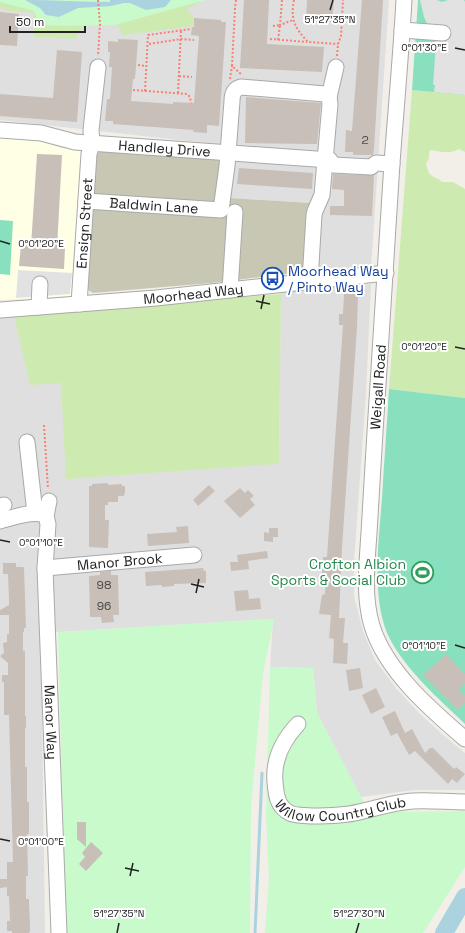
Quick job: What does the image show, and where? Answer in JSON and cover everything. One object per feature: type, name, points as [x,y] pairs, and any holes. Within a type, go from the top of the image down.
[{"type":"street","name":"Weigall Road","points":[[404,0],[366,574],[367,604],[372,626],[381,646],[404,681],[445,722],[465,739]]},
{"type":"street","points":[[402,30],[443,33]]},
{"type":"street","name":"Ensign Street","points":[[79,304],[86,201],[92,143],[91,130],[98,67]]},
{"type":"street","points":[[310,281],[314,215],[322,195],[327,160],[330,104],[329,97],[336,67]]},
{"type":"street","points":[[230,290],[226,100],[232,94],[235,87],[320,93],[329,97]]},
{"type":"street","name":"Handley Drive","points":[[0,130],[41,133],[68,141],[327,160],[334,155],[364,157],[372,158],[376,163],[392,164]]},
{"type":"street","name":"Baldwin Lane","points":[[86,201],[228,211]]},
{"type":"street","name":"Moorhead Way","points":[[0,310],[156,298],[386,273]]},
{"type":"street","points":[[38,307],[40,284]]},
{"type":"street","name":"Manor Way","points":[[27,442],[43,511],[48,524],[45,568],[59,933]]},
{"type":"street","points":[[0,521],[43,511]]},
{"type":"street","name":"Manor Brook","points":[[45,568],[194,555]]},
{"type":"street","name":"Willow Country Club","points":[[298,724],[288,735],[279,752],[275,774],[277,799],[283,809],[291,814],[322,816],[344,815],[413,801],[465,802]]},
{"type":"path","points":[[98,0],[100,24],[98,67]]},
{"type":"path","points":[[235,87],[230,72],[232,66],[236,0]]},
{"type":"path","points":[[278,40],[282,0]]},
{"type":"path","points":[[294,0],[293,20],[299,32],[308,42]]},
{"type":"path","points":[[336,67],[338,44],[341,36],[343,0]]},
{"type":"path","points":[[273,26],[293,20]]},
{"type":"path","points":[[145,90],[149,44],[148,35],[191,29]]},
{"type":"path","points":[[178,93],[181,30]]},
{"type":"path","points":[[149,44],[181,39],[194,40]]},
{"type":"path","points":[[270,39],[338,44]]},
{"type":"path","points":[[138,65],[147,66]]},
{"type":"path","points":[[232,66],[242,75],[235,87]]},
{"type":"path","points":[[179,76],[192,77]]},
{"type":"path","points":[[133,90],[187,94],[190,97],[191,103]]},
{"type":"path","points":[[43,511],[44,425]]},
{"type":"shaded area","points":[[205,0],[389,0],[371,269],[321,274],[306,269],[311,203],[229,198],[233,146],[0,120],[0,2],[199,2]]},
{"type":"shaded area","points":[[420,0],[437,0],[442,2],[448,0],[464,0],[465,2],[465,95],[434,92],[435,85],[433,85],[436,44],[424,17]]},
{"type":"shaded area","points":[[0,138],[42,141],[61,148],[78,150],[81,152],[82,155],[71,296],[0,300]]},
{"type":"shaded area","points":[[103,149],[220,159],[229,198],[311,203],[306,269],[302,272],[211,283],[93,293],[85,288],[94,156]]},
{"type":"shaded area","points":[[18,270],[72,273],[70,294],[16,298]]},
{"type":"shaded area","points":[[371,284],[366,393],[354,562],[354,596],[363,631],[375,660],[396,688],[418,712],[465,753],[465,790],[415,790],[361,797],[317,713],[313,668],[270,667],[273,619],[41,633],[45,933],[0,933],[0,318],[14,316],[61,382],[279,464],[281,291]]},
{"type":"green space","points":[[0,0],[86,22],[75,39],[34,37],[34,13],[3,10],[3,7],[0,7]]},
{"type":"green space","points":[[0,0],[205,0],[115,25],[69,26],[40,25],[34,11],[0,2]]},
{"type":"green space","points":[[204,0],[186,9],[194,17],[193,26],[123,35],[115,21]]},
{"type":"green space","points":[[418,0],[465,0],[465,95],[412,90]]},
{"type":"green space","points":[[412,90],[465,94],[465,152],[459,149],[449,152],[431,150],[429,152],[429,158],[426,164],[430,174],[442,182],[453,182],[465,189],[465,398],[389,389]]},
{"type":"green space","points":[[0,220],[13,221],[10,275],[0,274]]},
{"type":"green space","points":[[281,294],[279,464],[66,479],[61,383],[30,385],[14,316]]},
{"type":"green space","name":"Crofton Albion Sports & Social Club","points":[[389,389],[465,398],[465,724],[415,675],[406,664],[391,641],[384,626],[380,609],[378,590],[378,552]]},
{"type":"green space","points":[[274,619],[263,674],[251,806],[250,933],[66,933],[58,632]]},
{"type":"green space","points":[[270,667],[313,668],[317,713],[369,812],[465,811],[465,867],[423,933],[265,933],[269,878],[266,815]]},
{"type":"water","points":[[25,0],[110,2],[110,0],[171,0],[165,7],[146,10],[130,3],[124,3],[111,6],[78,8],[59,17],[46,15],[40,8]]},
{"type":"building","points":[[244,0],[269,0],[267,44],[324,47],[322,72],[240,68]]},
{"type":"building","points":[[307,0],[334,0],[332,22],[306,21]]},
{"type":"building","points":[[362,0],[383,0],[373,155],[353,155],[353,152],[345,152],[346,130],[352,131]]},
{"type":"building","points":[[0,12],[19,14],[17,46],[0,45]]},
{"type":"building","points":[[194,18],[221,20],[221,22],[226,22],[219,126],[207,125],[207,133],[193,132],[194,130],[113,124],[113,121],[105,121],[107,99],[110,99],[112,67],[109,67],[110,52],[108,52],[108,41],[118,42],[118,39],[138,40],[135,79],[133,79],[131,101],[173,104],[173,102],[194,103],[199,36],[191,35],[192,27],[194,27]]},
{"type":"building","points":[[57,50],[82,52],[77,122],[0,116],[0,94],[53,98]]},
{"type":"building","points":[[246,97],[321,103],[317,144],[245,143]]},
{"type":"building","points":[[37,154],[62,155],[57,248],[65,248],[64,269],[19,266],[21,245],[31,246]]},
{"type":"building","points":[[239,168],[313,173],[312,189],[237,184]]},
{"type":"building","points":[[333,174],[374,175],[372,216],[330,215],[330,206],[344,206],[344,190],[332,189]]},
{"type":"building","points":[[344,294],[358,294],[339,618],[345,618],[343,643],[348,643],[347,664],[333,663],[334,639],[329,638],[331,615],[319,614],[322,595],[325,594],[326,580],[322,580],[323,557],[327,557],[343,325],[339,325],[339,314],[343,314]]},
{"type":"building","points":[[108,483],[108,485],[122,484],[122,486],[125,486],[125,494],[124,496],[118,496],[118,502],[108,502],[108,505],[105,505],[105,520],[109,520],[108,548],[89,547],[89,486],[92,486],[92,484]]},
{"type":"building","points":[[209,485],[215,491],[198,506],[193,500]]},
{"type":"building","points":[[240,488],[245,493],[248,490],[254,496],[250,499],[255,505],[240,518],[224,501]]},
{"type":"building","points":[[188,526],[189,543],[148,546],[147,534],[177,532],[176,527]]},
{"type":"building","points":[[269,528],[278,528],[278,537],[273,537],[273,542],[264,541],[264,532],[269,533]]},
{"type":"building","points":[[267,551],[268,558],[248,561],[249,569],[231,571],[230,562],[238,562],[237,555]]},
{"type":"building","points":[[3,563],[16,563],[16,567],[24,568],[26,628],[24,628],[23,632],[23,651],[25,651],[26,716],[25,767],[27,767],[27,802],[29,802],[29,834],[27,834],[28,876],[26,876],[26,899],[29,899],[30,924],[30,932],[28,933],[12,933],[12,931],[7,931],[7,921],[10,921],[9,896],[7,896],[7,887],[0,888],[0,879],[7,879],[7,862],[13,862],[9,715],[4,715],[4,682],[2,682],[2,675],[8,675],[8,663],[0,656],[4,653],[3,643],[7,642],[7,634],[9,634],[9,615],[0,615],[0,610],[9,605],[8,574],[3,574]]},
{"type":"building","points":[[203,568],[204,571],[206,571],[206,583],[174,584],[174,586],[162,587],[162,585],[146,586],[145,572]]},
{"type":"building","points":[[111,571],[111,575],[118,575],[119,615],[113,615],[114,622],[102,623],[101,617],[90,617],[89,576],[100,575],[100,572]]},
{"type":"building","points":[[248,590],[249,599],[260,598],[261,609],[236,611],[234,591]]},
{"type":"building","points":[[446,654],[465,674],[465,683],[459,690],[465,696],[465,702],[458,710],[423,675]]},
{"type":"building","points":[[360,668],[363,688],[349,691],[346,670]]},
{"type":"building","points":[[376,688],[385,707],[371,714],[362,695]]},
{"type":"building","points":[[395,711],[405,733],[412,729],[425,753],[430,748],[433,748],[454,769],[456,767],[465,774],[457,783],[452,779],[448,784],[415,751],[409,755],[397,733],[391,736],[382,717]]},
{"type":"building","points":[[77,822],[86,822],[86,847],[77,839]]},
{"type":"building","points":[[91,842],[103,853],[86,871],[79,864],[85,857],[82,853]]},
{"type":"waterway","points":[[255,933],[262,773]]},
{"type":"waterway","points":[[444,933],[465,897]]},
{"type":"place","name":"Moorhead Way / Pinto Way","points":[[273,279]]},
{"type":"place","name":"Crofton Albion Sports & Social Club","points":[[422,572]]}]
